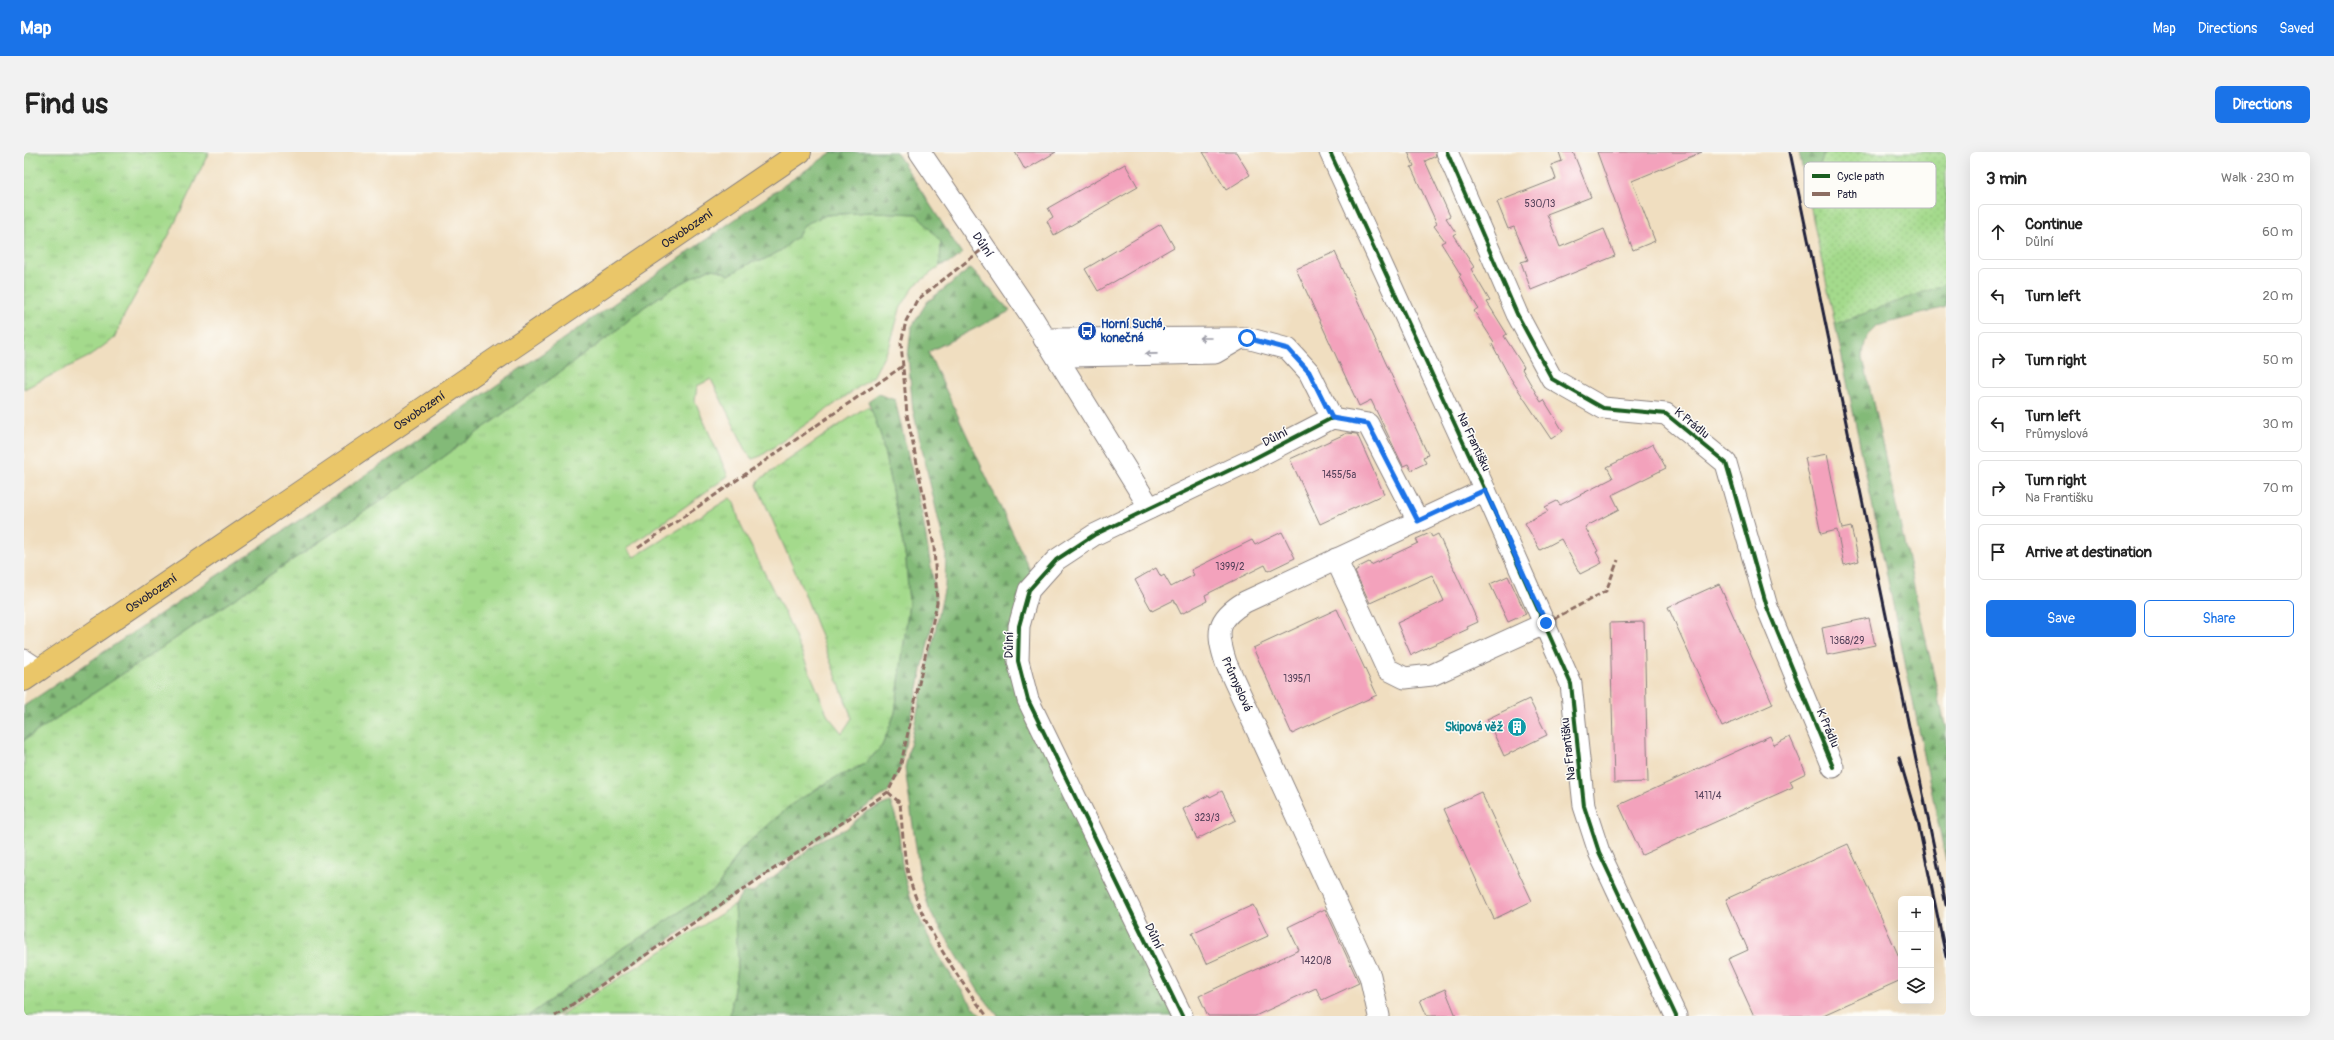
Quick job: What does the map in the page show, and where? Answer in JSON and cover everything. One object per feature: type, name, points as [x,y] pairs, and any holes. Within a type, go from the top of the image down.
[{"type":"main road","name":"Osvobození","points":[[29,670],[800,152]]},
{"type":"street","name":"Důlní","points":[[920,152],[1032,317],[1044,339],[1150,508]]},
{"type":"street","name":"Na Františku","points":[[1330,152],[1546,623],[1571,684],[1584,806],[1599,852],[1676,1016]]},
{"type":"street","name":"K Prádlu","points":[[1447,152],[1517,314],[1552,379],[1604,408],[1666,414],[1726,463],[1767,607],[1833,767]]},
{"type":"street","points":[[1044,339],[1250,339],[1288,349],[1309,372],[1332,418],[1368,424],[1418,521]]},
{"type":"street","name":"Důlní","points":[[1182,1016],[1028,700],[1018,661],[1019,626],[1029,590],[1056,560],[1094,535],[1255,458],[1332,418]]},
{"type":"street","name":"Průmyslová","points":[[1379,1016],[1370,976],[1226,663],[1219,641],[1220,626],[1230,611],[1336,559],[1485,490]]},
{"type":"street","points":[[1336,559],[1387,669],[1405,678],[1432,675],[1546,623]]},
{"type":"green space","points":[[24,152],[209,152],[170,233],[125,314],[114,338],[90,356],[24,389]]},
{"type":"green space","points":[[832,152],[896,152],[962,254],[953,261],[940,266],[941,242],[917,214],[871,212],[826,215],[804,225],[798,236],[780,251],[761,261],[752,262],[729,275],[719,270],[709,269],[674,287],[644,307],[612,334],[419,475],[24,740],[24,706],[412,444]]},
{"type":"green space","points":[[1799,152],[1825,152],[1821,162],[1804,162],[1804,176]]},
{"type":"green space","points":[[1825,152],[1946,152],[1946,284],[1835,324],[1811,208],[1936,208],[1936,162],[1821,162]]},
{"type":"green space","points":[[871,212],[918,214],[941,242],[940,266],[914,286],[900,309],[890,345],[873,377],[761,456],[752,459],[748,454],[711,379],[697,386],[695,401],[728,476],[627,548],[634,557],[730,498],[734,502],[740,524],[788,620],[828,716],[842,733],[852,718],[804,592],[757,485],[759,480],[868,407],[876,417],[881,436],[906,559],[909,604],[895,713],[882,746],[866,763],[817,788],[742,848],[717,888],[619,951],[528,1016],[24,1016],[24,740],[419,475],[612,334],[644,307],[674,287],[709,269],[719,270],[729,275],[752,262],[761,261],[780,251],[798,236],[804,225],[813,219],[826,215]]},
{"type":"green space","points":[[971,268],[1010,311],[928,352],[1036,583],[1018,661],[1182,1016],[998,1016],[979,992],[929,909],[920,876],[905,768],[945,586],[946,552],[913,410],[908,357],[911,328],[927,302]]},
{"type":"green space","points":[[1946,284],[1946,307],[1877,326],[1866,340],[1863,358],[1946,730],[1946,861],[1835,324]]},
{"type":"green space","points":[[878,394],[895,400],[922,514],[937,603],[900,768],[888,792],[555,1016],[528,1016],[619,951],[717,888],[742,848],[792,804],[838,776],[850,772],[866,763],[882,746],[895,713],[909,604],[906,559],[881,436],[868,401]]},
{"type":"green space","points":[[890,802],[894,810],[898,827],[903,871],[915,909],[945,966],[981,1016],[730,1016],[738,960],[735,905],[743,892],[752,893],[824,838],[846,829],[866,812]]},
{"type":"green space","points":[[735,905],[738,960],[730,1016],[559,1016]]},
{"type":"building","points":[[1015,152],[1056,152],[1025,170]]},
{"type":"building","points":[[1203,152],[1236,152],[1250,175],[1226,190]]},
{"type":"building","points":[[1408,152],[1435,152],[1436,156],[1425,161],[1450,216],[1446,218],[1456,233],[1453,235],[1474,267],[1471,269],[1490,301],[1487,302],[1507,334],[1504,336],[1524,367],[1522,369],[1541,402],[1544,400],[1563,431],[1551,439],[1509,376],[1492,344],[1494,342],[1474,311],[1478,308],[1459,276],[1461,275],[1441,243],[1445,241],[1434,226],[1437,224],[1411,167],[1414,166]]},
{"type":"building","points":[[1559,152],[1573,152],[1591,197],[1547,214],[1560,247],[1604,229],[1615,256],[1531,290],[1521,262],[1528,260],[1514,227],[1508,229],[1497,202],[1556,179],[1551,165],[1562,161]]},
{"type":"building","points":[[1597,152],[1702,152],[1632,181],[1655,241],[1633,250]]},
{"type":"building","points":[[1125,164],[1138,187],[1054,235],[1047,221],[1053,217],[1048,208]]},
{"type":"building","points":[[1161,224],[1174,247],[1098,291],[1085,269]]},
{"type":"building","points":[[1335,252],[1428,455],[1423,457],[1426,463],[1411,470],[1408,464],[1403,466],[1371,400],[1359,406],[1296,269]]},
{"type":"building","points":[[1347,433],[1357,434],[1384,494],[1320,524],[1290,459]]},
{"type":"building","points":[[1653,444],[1666,468],[1612,495],[1619,509],[1585,527],[1598,551],[1596,552],[1602,563],[1580,574],[1561,539],[1540,550],[1525,523],[1548,511],[1545,507],[1557,501],[1560,505],[1613,478],[1607,467]]},
{"type":"building","points":[[1827,454],[1842,529],[1851,527],[1859,561],[1844,565],[1837,530],[1821,534],[1805,458]]},
{"type":"building","points":[[1282,532],[1295,558],[1268,571],[1265,565],[1205,595],[1207,601],[1181,614],[1174,600],[1152,611],[1135,580],[1156,568],[1161,577],[1164,575],[1171,587],[1194,575],[1191,570],[1252,540],[1255,545]]},
{"type":"building","points":[[1430,533],[1432,537],[1438,534],[1478,622],[1467,627],[1468,629],[1411,655],[1397,623],[1444,601],[1432,575],[1370,603],[1355,572],[1358,570],[1357,568],[1369,562],[1371,565],[1418,543],[1416,539]]},
{"type":"building","points":[[1508,576],[1526,614],[1508,622],[1490,584]]},
{"type":"building","points":[[1719,584],[1773,704],[1722,727],[1668,607]]},
{"type":"building","points":[[1337,609],[1377,695],[1292,734],[1253,648]]},
{"type":"building","points":[[1869,618],[1875,645],[1827,655],[1822,628]]},
{"type":"building","points":[[1644,622],[1648,782],[1614,783],[1610,623]]},
{"type":"building","name":"Skipová věž","points":[[1529,699],[1547,735],[1504,756],[1487,719]]},
{"type":"building","points":[[1770,736],[1774,745],[1790,737],[1806,773],[1790,781],[1793,787],[1642,855],[1619,805]]},
{"type":"building","points":[[1222,791],[1236,820],[1197,839],[1183,809],[1209,795],[1210,797]]},
{"type":"building","points":[[1481,792],[1532,901],[1494,919],[1444,809]]},
{"type":"building","points":[[1848,844],[1898,954],[1898,981],[1821,1016],[1754,1016],[1728,959],[1748,950],[1726,899]]},
{"type":"building","points":[[1253,905],[1268,936],[1206,964],[1192,933]]},
{"type":"building","points":[[1325,909],[1359,983],[1322,1000],[1316,988],[1255,1016],[1208,1016],[1199,996],[1299,950],[1288,927]]},
{"type":"building","points":[[1445,989],[1456,1016],[1427,1016],[1420,1000]]},
{"type":"railway","points":[[1790,152],[1946,905]]},
{"type":"railway","points":[[1899,757],[1918,822],[1946,957]]},
{"type":"marked path","points":[[555,1016],[888,792],[900,768],[937,603],[934,546],[907,415],[901,343],[906,321],[917,300],[984,248]]},
{"type":"marked path","points":[[638,548],[903,366]]},
{"type":"marked path","points":[[1546,623],[1606,591],[1618,560]]},
{"type":"marked path","points":[[888,792],[900,803],[906,864],[918,904],[950,964],[987,1016]]},
{"type":"cycle path","points":[[1330,152],[1485,490],[1571,684],[1584,806],[1599,852],[1676,1016]]},
{"type":"cycle path","points":[[1447,152],[1517,314],[1552,379],[1603,408],[1666,414],[1726,463],[1767,607],[1833,767]]},
{"type":"cycle path","points":[[1182,1016],[1028,700],[1018,661],[1019,626],[1029,590],[1056,560],[1094,535],[1255,458],[1332,418]]},
{"type":"place","name":"Horní Suchá, konečná","points":[[1087,331]]},
{"type":"place","name":"Skipová věž","points":[[1517,727]]},
{"type":"route","points":[[1247,338],[1288,349],[1309,372],[1332,418],[1368,424],[1418,521],[1485,490],[1546,623]]}]
